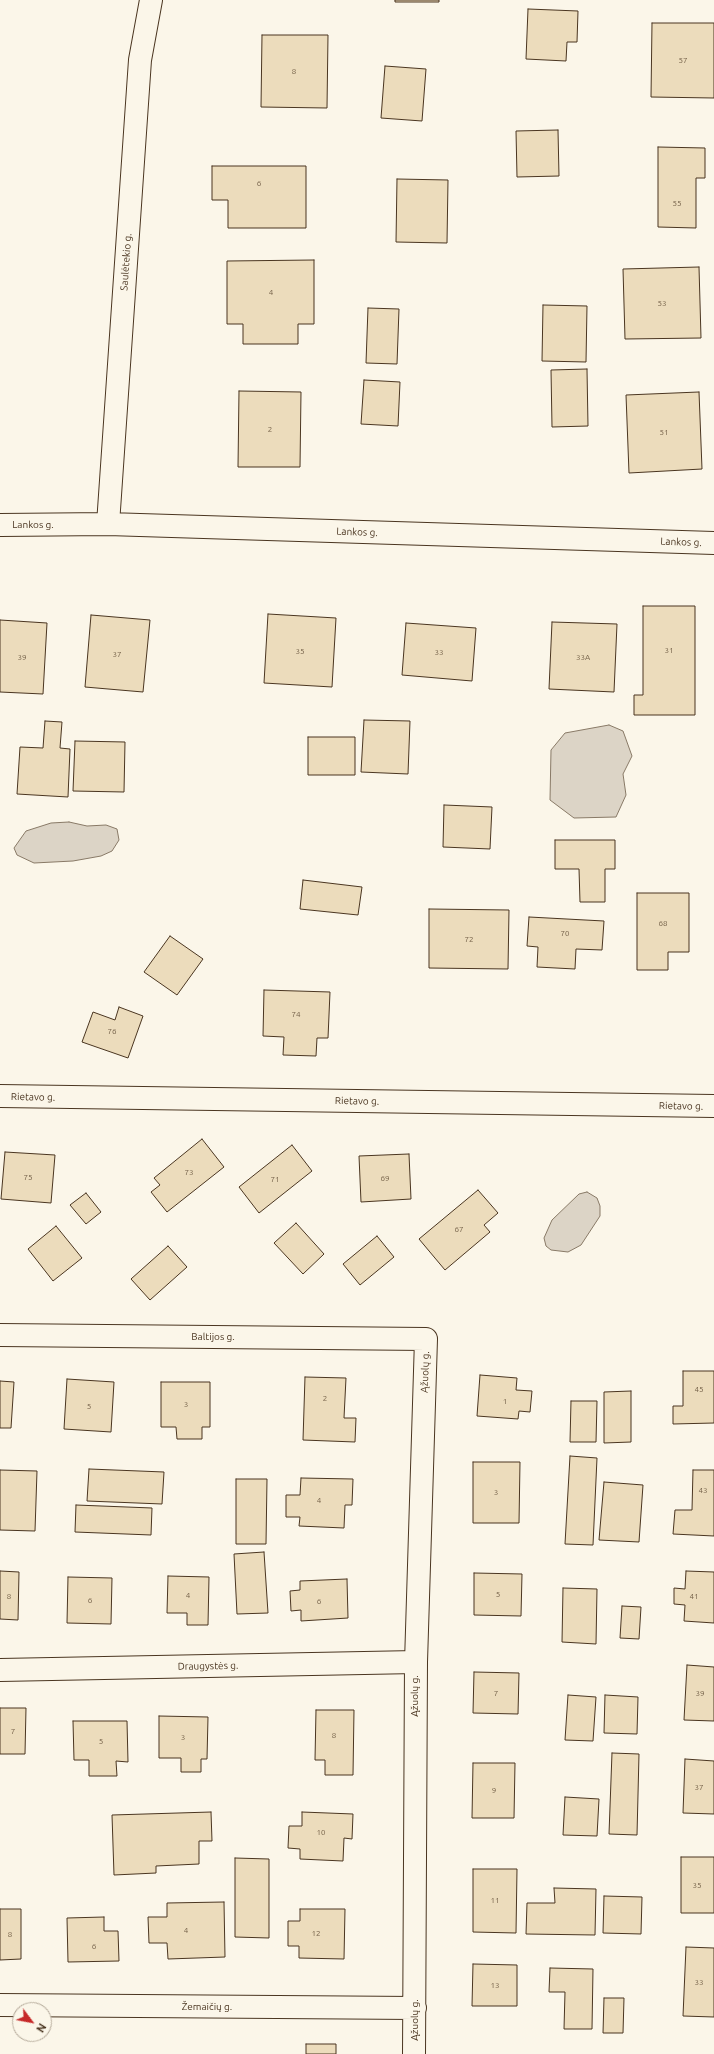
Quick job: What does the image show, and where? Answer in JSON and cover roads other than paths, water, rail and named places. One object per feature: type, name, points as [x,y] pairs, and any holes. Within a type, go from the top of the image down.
[{"type":"street","name":"Saulėtekio g.","points":[[108,524],[140,60],[151,0]]},
{"type":"street","name":"Lankos g.","points":[[0,525],[108,524],[714,543]]},
{"type":"street","name":"Rietavo g.","points":[[0,1096],[714,1106]]},
{"type":"street","name":"Baltijos g.","points":[[0,1335],[426,1339]]},
{"type":"street","name":"Ąžuolų g.","points":[[414,2054],[416,1662],[426,1339]]},
{"type":"street","name":"Draugystės g.","points":[[0,1670],[416,1662]]},
{"type":"street","name":"Žemaičių g.","points":[[0,2006],[415,2008]]}]
